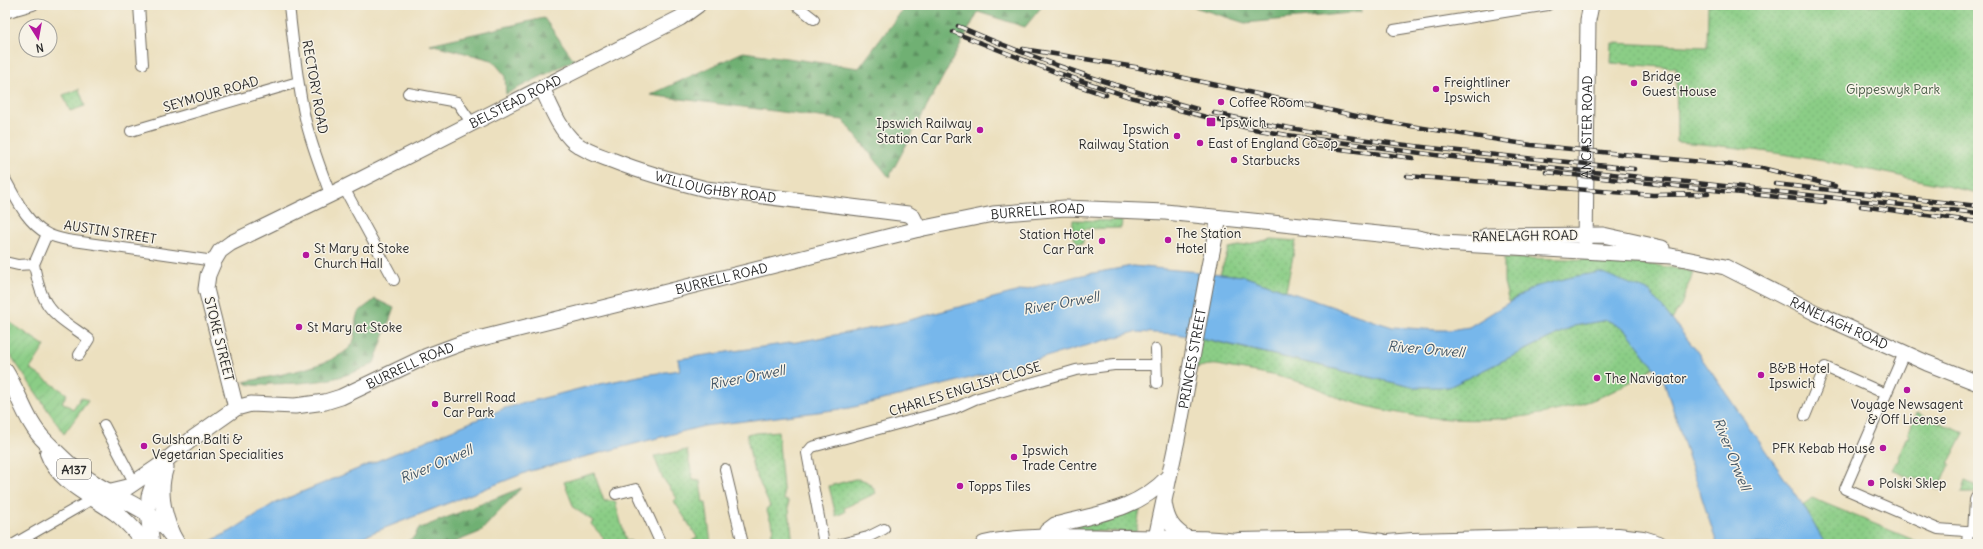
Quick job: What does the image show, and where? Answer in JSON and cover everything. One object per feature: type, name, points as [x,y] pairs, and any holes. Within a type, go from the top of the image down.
[{"type":"main road","name":"BELSTEAD ROAD","points":[[330,194],[680,18],[698,5]]},
{"type":"main road","name":"ANCASTER ROAD","points":[[1585,242],[1588,20],[1591,5]]},
{"type":"main road","name":"WILLOUGHBY ROAD","points":[[542,88],[562,128],[575,143],[591,153],[609,160],[674,181],[706,189],[908,214],[913,217],[919,229]]},
{"type":"main road","name":"STOKE STREET","points":[[236,408],[206,289],[208,274],[220,251],[231,243],[330,194]]},
{"type":"main road","name":"BURRELL ROAD","points":[[236,408],[251,404],[295,406],[341,398],[412,363],[453,346],[919,229],[993,214],[1056,208],[1134,210],[1219,218]]},
{"type":"main road","name":"RANELAGH ROAD","points":[[1219,218],[1468,244],[1585,242],[1701,262],[1724,267],[1797,305],[1904,353],[1978,383]]},
{"type":"main road","name":"PRINCES STREET","points":[[1155,541],[1181,419],[1219,218]]},
{"type":"main road","name":"A137","points":[[5,371],[31,421],[44,441],[81,474],[146,544]]},
{"type":"main road","points":[[101,496],[122,490],[135,484],[178,450],[236,408]]},
{"type":"main road","points":[[174,539],[164,508],[162,482],[167,464],[178,450]]},
{"type":"main road","points":[[152,544],[148,514],[149,496],[159,466]]},
{"type":"main road","points":[[1044,538],[1047,531],[1055,525],[1121,508],[1142,499],[1168,477]]},
{"type":"main road","name":"A137","points":[[101,496],[148,514],[174,539]]},
{"type":"main road","name":"PRINCES STREET","points":[[1164,498],[1169,521],[1177,532],[1188,539]]},
{"type":"main road","points":[[984,544],[1015,539],[1044,538],[1155,541],[1188,539],[1232,541],[1358,539],[1378,543],[1618,536],[1643,539],[1658,544]]},
{"type":"main road","points":[[1232,541],[1249,544]]},
{"type":"street","points":[[5,13],[33,5]]},
{"type":"street","points":[[139,5],[143,64]]},
{"type":"street","name":"RECTORY ROAD","points":[[289,5],[298,82],[312,145],[330,194]]},
{"type":"street","points":[[796,5],[814,19]]},
{"type":"street","points":[[1394,30],[1548,5]]},
{"type":"street","name":"SEYMOUR ROAD","points":[[131,131],[298,82]]},
{"type":"street","points":[[408,93],[457,102],[471,122]]},
{"type":"street","name":"AUSTIN STREET","points":[[5,179],[22,208],[34,224],[47,234],[67,240],[214,261]]},
{"type":"street","points":[[344,188],[394,280]]},
{"type":"street","points":[[47,234],[34,264],[38,287],[47,306],[53,313],[90,339],[79,355]]},
{"type":"street","points":[[5,262],[18,265],[34,264]]},
{"type":"street","points":[[1156,349],[1157,383]]},
{"type":"street","points":[[1904,353],[1845,489],[1938,529],[1973,532]]},
{"type":"street","name":"CHARLES ENGLISH CLOSE","points":[[824,544],[807,453],[812,447],[953,409],[975,399],[1076,370],[1114,365],[1156,365]]},
{"type":"street","points":[[1805,416],[1825,367],[1886,394]]},
{"type":"street","points":[[104,425],[135,484]]},
{"type":"street","points":[[725,469],[743,544]]},
{"type":"street","points":[[616,494],[636,489],[661,544]]},
{"type":"street","points":[[1967,544],[1973,532],[1975,500],[1978,493]]},
{"type":"street","points":[[14,544],[87,502],[101,496]]},
{"type":"street","points":[[841,544],[868,537],[884,529]]},
{"type":"green space","points":[[906,5],[1043,5],[1025,27],[978,12],[889,177],[843,120],[650,95],[743,52],[859,68]]},
{"type":"green space","points":[[1188,5],[1360,5],[1361,12],[1245,23]]},
{"type":"green space","name":"Gippeswyk Park","points":[[1708,5],[1978,5],[1978,193],[1866,169],[1791,155],[1715,145],[1677,142],[1676,68],[1611,63],[1612,43],[1707,47]]},
{"type":"green space","points":[[544,18],[574,60],[506,94],[505,75],[492,60],[430,44]]},
{"type":"green space","points":[[79,89],[85,106],[70,111],[63,95]]},
{"type":"green space","points":[[1073,220],[1122,221],[1121,228],[1083,229],[1083,243],[1079,244],[1076,242],[1074,237]]},
{"type":"green space","points":[[1272,239],[1296,241],[1286,291],[1243,276],[1220,274],[1229,248]]},
{"type":"green space","points":[[1504,258],[1599,260],[1670,267],[1693,272],[1681,305],[1672,320],[1650,292],[1534,287],[1509,302],[1504,283]]},
{"type":"green space","points":[[375,299],[394,308],[374,363],[336,378],[312,382],[250,385],[244,382],[301,370],[331,360],[343,353],[353,343],[358,313]]},
{"type":"green space","points":[[5,319],[45,346],[30,369],[67,394],[62,402],[73,409],[81,397],[88,401],[64,434],[5,347]]},
{"type":"green space","points":[[1607,320],[1627,331],[1654,367],[1623,386],[1598,398],[1561,410],[1530,416],[1468,420],[1405,414],[1374,408],[1345,400],[1312,386],[1272,375],[1216,365],[1190,370],[1191,336],[1412,387],[1449,387],[1574,326]]},
{"type":"green space","points":[[1917,413],[1964,433],[1948,464],[1950,464],[1939,490],[1919,482],[1919,480],[1915,478],[1914,480],[1892,470],[1896,462],[1898,463],[1900,458],[1898,457],[1906,438],[1910,435],[1908,433]]},
{"type":"green space","points":[[778,431],[784,500],[788,501],[793,544],[776,544],[771,532],[774,529],[766,509],[770,506],[753,468],[747,437],[747,434]]},
{"type":"green space","points":[[687,450],[693,480],[700,481],[703,503],[706,503],[711,544],[690,543],[697,537],[674,501],[677,498],[662,477],[654,456]]},
{"type":"green space","points":[[594,473],[604,501],[615,501],[626,541],[631,541],[632,544],[602,544],[601,543],[604,538],[591,524],[593,521],[574,508],[564,482]]},
{"type":"green space","points":[[855,479],[868,483],[873,487],[876,493],[844,508],[845,512],[836,516],[829,486]]},
{"type":"green space","points":[[1965,481],[1977,486],[1974,493],[1961,493]]},
{"type":"green space","points":[[521,488],[480,532],[450,544],[404,544],[415,536],[418,529]]},
{"type":"green space","points":[[1812,498],[1916,541],[1917,544],[1825,544],[1803,505]]},
{"type":"green space","points":[[1137,506],[1140,510],[1136,532],[1062,531]]},
{"type":"water","name":"River Orwell","points":[[1132,266],[1243,276],[1393,327],[1437,330],[1469,327],[1534,287],[1572,277],[1600,272],[1650,292],[1696,350],[1803,505],[1825,544],[1717,544],[1663,379],[1627,331],[1607,320],[1574,326],[1449,387],[1412,387],[1206,339],[1175,334],[1135,332],[971,378],[850,408],[704,426],[530,471],[344,544],[205,544],[231,531],[273,504],[505,408],[586,387],[644,375],[680,370],[678,359],[797,342],[894,324],[1077,276]]},
{"type":"railway","points":[[958,26],[1076,72],[1136,92],[1197,109]]},
{"type":"railway","points":[[953,32],[1055,72],[1130,97],[1248,128],[1287,135],[1443,156],[1978,213]]},
{"type":"railway","points":[[1023,49],[1135,67],[1379,121],[1531,145],[1762,168],[1835,186]]},
{"type":"railway","points":[[1061,80],[1106,95]]},
{"type":"railway","points":[[1214,113],[1318,133],[1423,147],[1634,169]]},
{"type":"railway","points":[[1308,145],[1413,158]]},
{"type":"railway","points":[[1546,172],[1825,202]]},
{"type":"railway","points":[[1407,176],[1653,195],[1708,194]]},
{"type":"railway","points":[[1775,184],[1978,206]]},
{"type":"railway","points":[[1861,206],[1978,222]]},
{"type":"place","name":"Bridge Guest House","points":[[1634,83]]},
{"type":"place","name":"Freightliner Ipswich","points":[[1436,89]]},
{"type":"place","name":"Coffee Room","points":[[1221,102]]},
{"type":"place","name":"Ipswich","points":[[1211,122]]},
{"type":"place","name":"Ipswich Railway Station Car Park","points":[[980,130]]},
{"type":"place","name":"Ipswich Railway Station","points":[[1177,136]]},
{"type":"place","name":"East of England Co-op","points":[[1200,143]]},
{"type":"place","name":"Starbucks","points":[[1234,160]]},
{"type":"place","name":"The Station Hotel","points":[[1168,240]]},
{"type":"place","name":"Station Hotel Car Park","points":[[1102,241]]},
{"type":"place","name":"St Mary at Stoke Church Hall","points":[[306,255]]},
{"type":"place","name":"St Mary at Stoke","points":[[299,327]]},
{"type":"place","name":"B&B Hotel Ipswich","points":[[1761,375]]},
{"type":"place","name":"The Navigator","points":[[1597,378]]},
{"type":"place","name":"Voyage Newsagent & Off License","points":[[1907,390]]},
{"type":"place","name":"Burrell Road Car Park","points":[[435,404]]},
{"type":"place","name":"Gulshan Balti & Vegetarian Specialities","points":[[144,446]]},
{"type":"place","name":"PFK Kebab House","points":[[1883,448]]},
{"type":"place","name":"Ipswich Trade Centre","points":[[1014,457]]},
{"type":"place","name":"Polski Sklep","points":[[1871,483]]},
{"type":"place","name":"Topps Tiles","points":[[960,486]]}]
